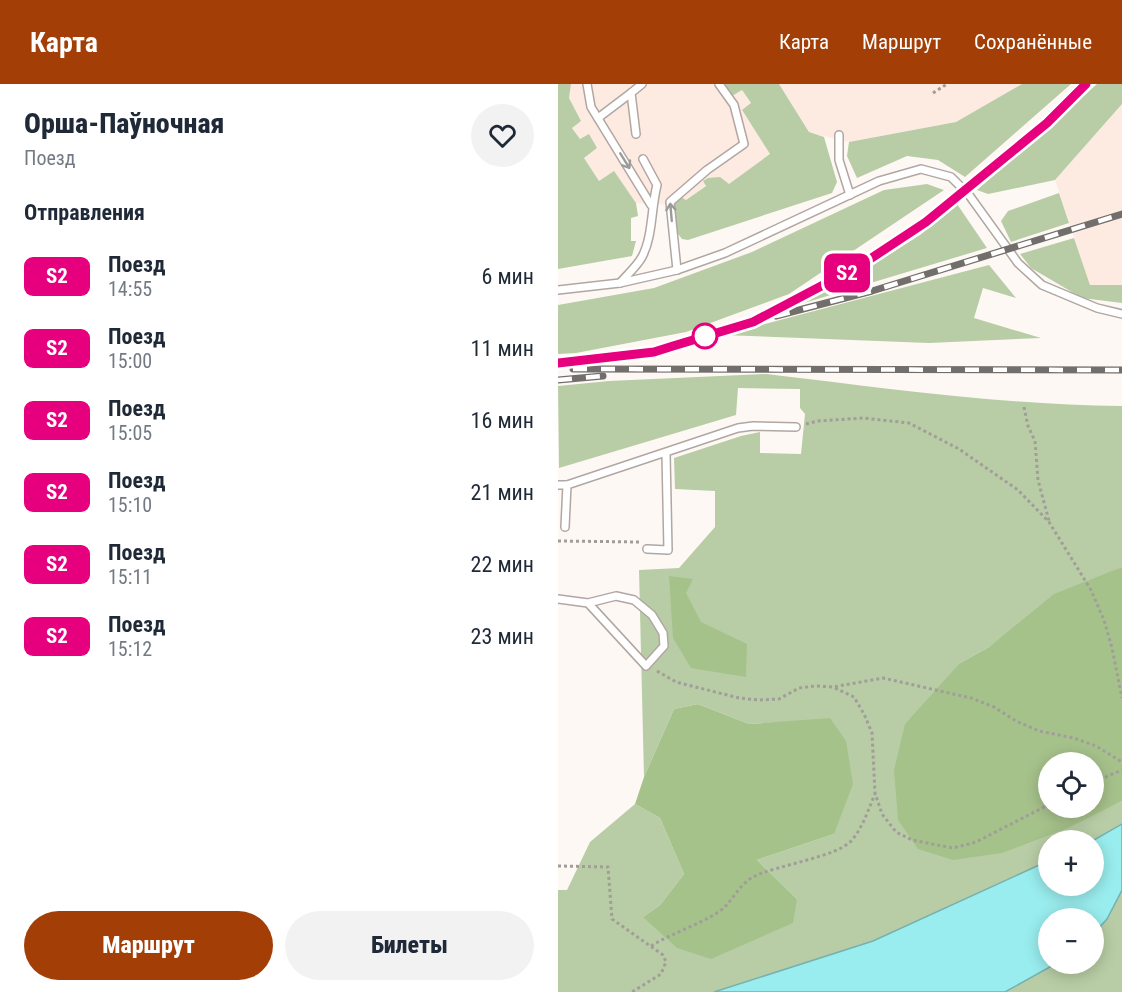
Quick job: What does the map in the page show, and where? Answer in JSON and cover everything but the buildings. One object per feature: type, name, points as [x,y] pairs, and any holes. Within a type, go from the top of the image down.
[{"type":"lane","points":[[587,84],[591,107],[651,205]]},
{"type":"lane","points":[[598,118],[642,84]]},
{"type":"lane","points":[[677,270],[670,202],[707,170],[744,144],[734,105],[719,84]]},
{"type":"lane","points":[[631,93],[636,134]]},
{"type":"lane","points":[[839,135],[839,160],[850,195]]},
{"type":"lane","points":[[620,283],[641,258],[649,237],[651,205],[657,185],[643,159]]},
{"type":"lane","points":[[558,290],[620,283],[677,270],[725,253],[879,181],[921,170],[951,177],[969,195],[1018,264],[1042,285],[1098,308],[1122,314]]},
{"type":"lane","points":[[558,484],[567,485],[666,454],[738,428],[796,427]]},
{"type":"lane","points":[[647,545],[668,549],[666,454]]},
{"type":"lane","points":[[565,527],[567,485]]},
{"type":"lane","points":[[558,598],[588,603],[616,596],[634,600],[652,615],[663,633],[664,646],[646,666],[588,603]]},
{"type":"path","points":[[933,93],[947,84]]},
{"type":"path","points":[[1024,407],[1028,426],[1035,441],[1038,480],[1049,522]]},
{"type":"path","points":[[796,427],[818,421],[863,418],[909,423],[960,449],[1018,490],[1049,522],[1091,590],[1104,620],[1122,698]]},
{"type":"path","points":[[558,541],[647,545]]},
{"type":"path","points":[[646,666],[676,682],[739,698],[759,700],[779,699],[799,688],[833,687],[883,678],[972,698],[1039,731],[1085,742],[1122,762]]},
{"type":"path","points":[[833,687],[854,697],[864,714],[872,733],[875,793],[882,814],[896,831],[912,840],[953,848],[975,842],[1038,810]]},
{"type":"path","points":[[1104,778],[1122,770]]},
{"type":"path","points":[[651,946],[719,912],[738,888],[752,878],[831,852],[850,843],[860,830],[875,793]]},
{"type":"path","points":[[558,866],[608,867],[612,919],[663,955],[666,962],[661,974],[632,992]]},
{"type":"shaded area","points":[[571,84],[724,84],[732,96],[742,90],[751,104],[742,111],[771,154],[729,185],[706,185],[686,200],[681,197],[673,205],[636,203],[614,172],[599,181],[584,158],[597,148],[580,139],[572,127],[581,121],[569,98]]},
{"type":"shaded area","points":[[779,84],[1022,84],[956,122],[849,142],[810,133]]},
{"type":"shaded area","points":[[1122,104],[1122,285],[1090,285],[1055,180]]},
{"type":"green space","points":[[558,84],[571,84],[569,98],[581,121],[572,128],[580,139],[589,134],[597,148],[584,158],[599,181],[614,171],[636,203],[638,216],[631,218],[631,241],[636,241],[632,256],[558,269]]},
{"type":"green space","points":[[724,84],[779,84],[809,132],[824,137],[837,182],[832,193],[688,240],[682,239],[675,230],[673,205],[681,197],[686,200],[706,186],[703,181],[708,178],[720,177],[729,184],[770,154],[742,110],[751,103],[742,90],[732,96]]},
{"type":"green space","points":[[1022,84],[1071,84],[965,177],[938,160],[907,156],[857,178],[847,156],[849,142],[956,122]]},
{"type":"green space","points":[[1097,84],[1122,84],[1122,104],[1055,180],[988,194],[977,190]]},
{"type":"green space","points":[[927,184],[944,190],[789,294],[686,332],[576,353],[558,354],[558,305],[654,288],[752,252],[884,190]]},
{"type":"green space","points":[[1059,193],[1069,223],[1011,242],[1001,221],[1008,211]]},
{"type":"green space","points":[[957,204],[987,248],[804,303],[855,276],[920,235]]},
{"type":"green space","points":[[1074,238],[1090,285],[1122,285],[1122,303],[1082,298],[1031,268],[1020,254]]},
{"type":"green space","points":[[989,265],[1016,298],[983,288],[974,318],[1041,338],[929,343],[723,335]]},
{"type":"green space","points":[[766,374],[988,399],[1122,406],[1122,567],[1021,623],[989,647],[960,663],[898,820],[1038,811],[1038,818],[1104,818],[1104,807],[1122,801],[1122,992],[558,992],[558,890],[567,890],[590,842],[635,804],[660,818],[684,874],[660,905],[643,917],[797,899],[757,860],[834,834],[830,719],[749,724],[698,704],[674,709],[644,777],[639,570],[679,568],[715,527],[715,491],[675,489],[674,458],[760,432],[760,453],[801,454],[805,414],[800,408],[800,389],[738,388],[736,415],[559,468],[558,386],[609,381]]},
{"type":"green space","points":[[1122,567],[1122,801],[1104,810],[1104,752],[1038,752],[1038,818],[1088,818],[1063,830],[1038,830],[1038,839],[1002,853],[953,860],[918,849],[898,820],[894,770],[905,724],[960,663],[989,647],[1054,594]]},
{"type":"green space","points":[[669,576],[693,579],[686,593],[701,622],[747,644],[746,677],[691,668],[673,638]]},
{"type":"green space","points":[[698,704],[749,724],[830,718],[846,741],[853,784],[834,834],[757,860],[797,899],[793,923],[711,959],[677,948],[643,917],[660,905],[684,874],[660,818],[635,804],[644,777],[674,709]]},
{"type":"water","points":[[1122,824],[1122,890],[1107,919],[1104,922],[1104,908],[1038,908],[1038,974],[1005,992],[714,992],[873,941],[1038,866],[1038,896],[1104,896],[1104,834]]},
{"type":"railway","points":[[558,363],[653,352],[753,322],[864,263],[926,222],[1047,123],[1086,84]]},
{"type":"railway","points":[[776,316],[872,291],[1122,214]]},
{"type":"railway","points":[[573,369],[1122,370]]},
{"type":"railway","points":[[558,380],[603,376]]},
{"type":"train","name":"S2","points":[[558,363],[654,352],[753,322],[827,283],[864,263],[926,222],[1047,123],[1086,84]]}]
